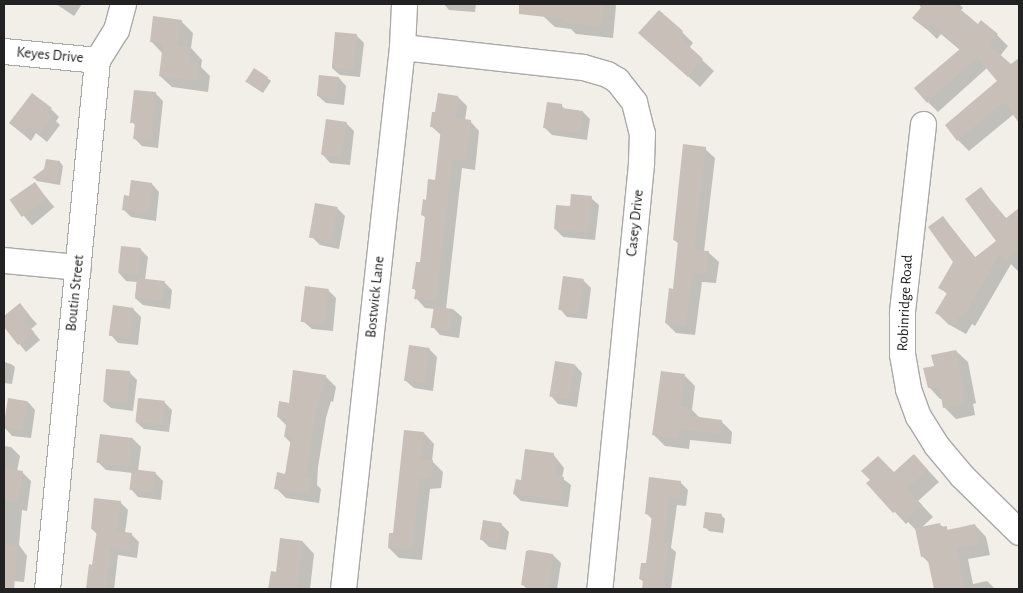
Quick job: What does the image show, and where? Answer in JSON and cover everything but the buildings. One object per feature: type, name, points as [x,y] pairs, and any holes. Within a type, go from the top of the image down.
[{"type":"street","name":"Boutin Street","points":[[47,589],[96,60],[116,30],[123,4]]},
{"type":"street","name":"Bostwick Lane","points":[[343,589],[402,46],[404,4]]},
{"type":"street","name":"Casey Drive","points":[[402,46],[583,67],[617,80],[630,94],[636,107],[642,133],[641,164],[599,589]]},
{"type":"street","name":"Keyes Drive","points":[[4,51],[96,60]]},
{"type":"street","name":"Robinridge Road","points":[[923,124],[902,303],[902,354],[908,389],[918,416],[941,452],[962,476],[1019,532]]},
{"type":"street","points":[[4,260],[78,267]]}]
